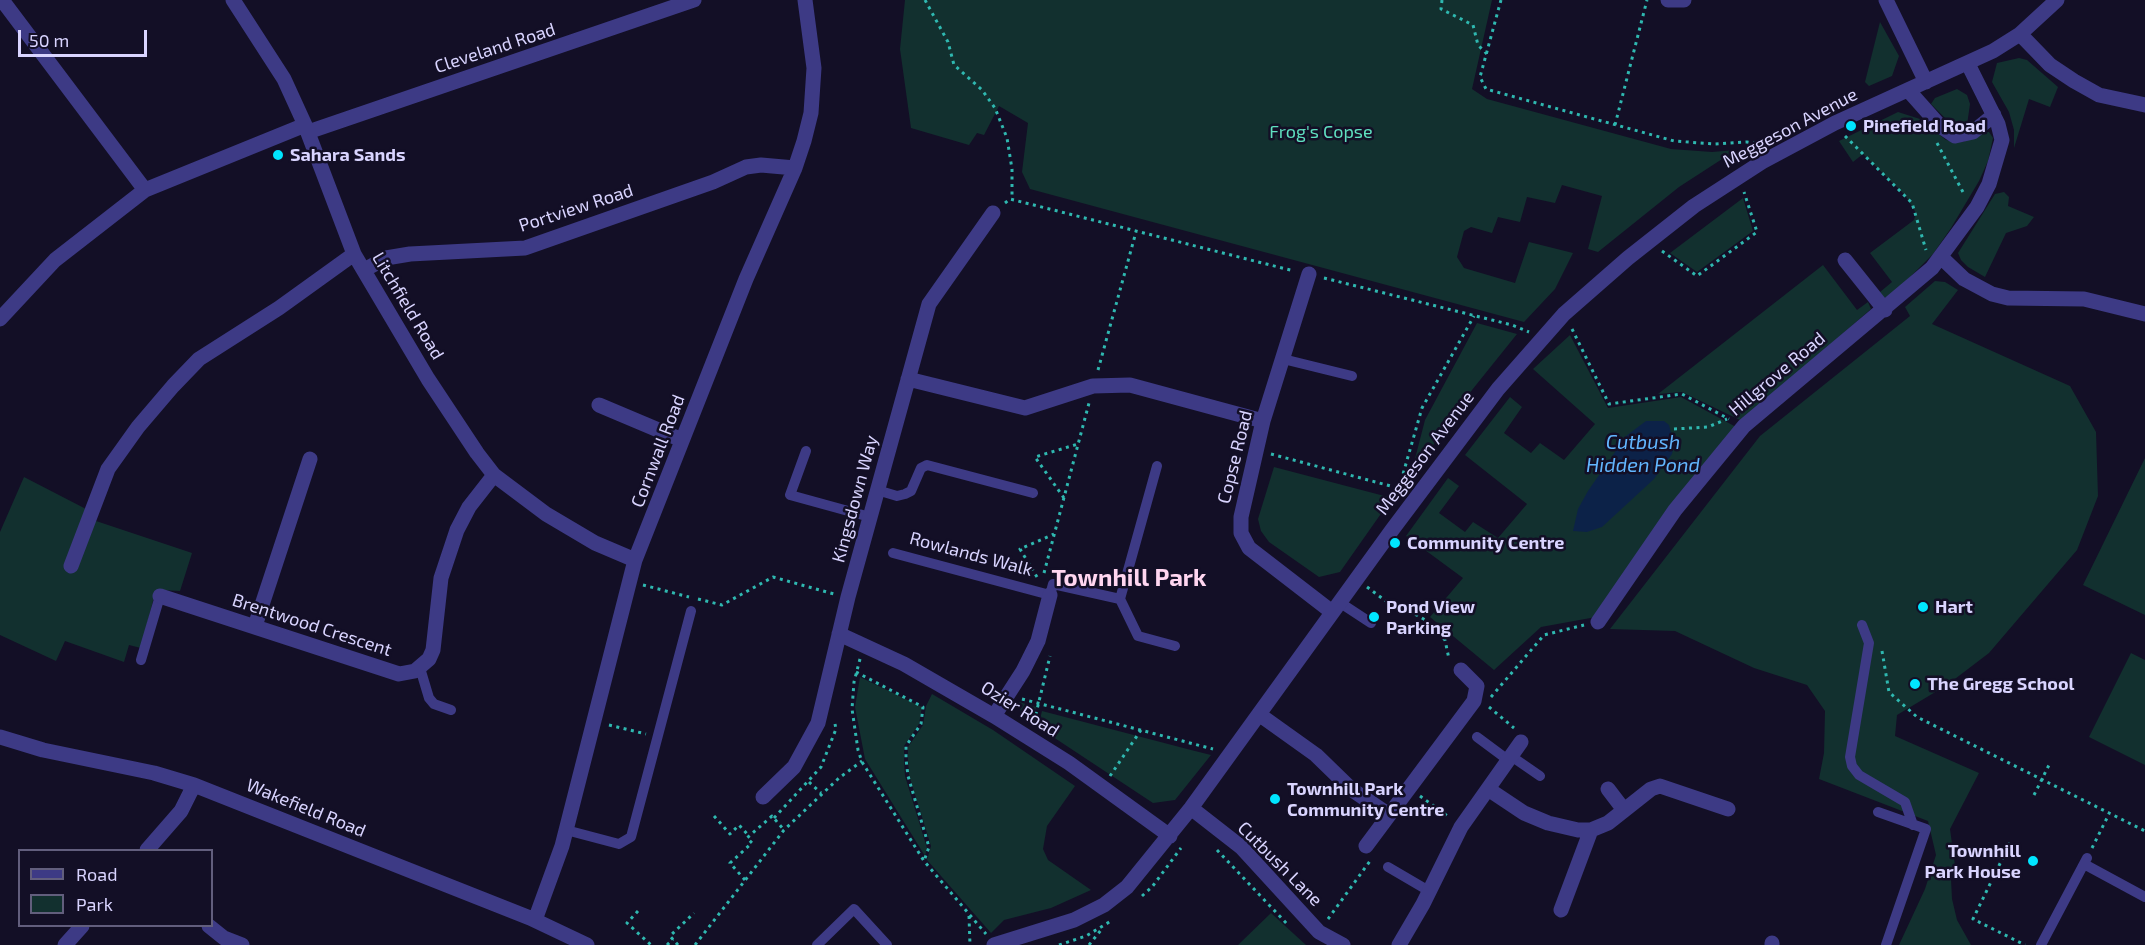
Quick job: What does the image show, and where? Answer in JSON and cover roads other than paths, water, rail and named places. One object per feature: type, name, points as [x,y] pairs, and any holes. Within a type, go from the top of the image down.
[{"type":"street","points":[[2,0],[145,190]]},
{"type":"street","name":"Litchfield Road","points":[[233,0],[280,73],[306,129],[354,254],[428,379],[494,475],[546,514],[595,543],[635,560]]},
{"type":"street","name":"Cleveland Road","points":[[1,314],[55,261],[145,190],[306,129],[694,0]]},
{"type":"street","name":"Cornwall Road","points":[[535,920],[552,877],[566,830],[635,560],[746,279],[795,168],[811,112],[813,90],[812,42],[805,0]]},
{"type":"street","points":[[1668,0],[1684,0]]},
{"type":"street","points":[[1886,0],[1926,82]]},
{"type":"street","name":"Meggeson Avenue","points":[[995,945],[1074,920],[1104,905],[1127,887],[1191,808],[1356,579],[1498,389],[1564,314],[1649,241],[1694,206],[1739,176],[1835,123],[1968,64],[2019,34],[2057,0]]},
{"type":"street","points":[[2019,34],[2050,65],[2074,81],[2099,95],[2145,105]]},
{"type":"street","name":"Hillgrove Road","points":[[1598,622],[1675,510],[1744,426],[1885,310],[1937,263],[1977,207],[1992,176],[2002,140],[1994,115],[1968,64]]},
{"type":"street","points":[[1908,90],[1940,126],[1955,136],[1973,132],[1994,115]]},
{"type":"street","name":"Portview Road","points":[[364,270],[386,258],[410,254],[525,248],[713,182],[746,167],[761,165],[795,168]]},
{"type":"street","name":"Kingsdown Way","points":[[763,797],[794,767],[818,723],[848,597],[929,304],[993,213]]},
{"type":"street","points":[[70,566],[108,469],[169,390],[199,359],[279,308],[354,254]]},
{"type":"street","points":[[1845,260],[1885,310]]},
{"type":"street","points":[[1937,263],[1992,294],[2008,298],[2084,299],[2145,314]]},
{"type":"street","name":"Copse Road","points":[[1309,274],[1263,421],[1241,517],[1241,533],[1249,548],[1336,607]]},
{"type":"street","points":[[908,379],[1025,408],[1093,386],[1130,385],[1263,421]]},
{"type":"street","points":[[599,405],[682,440]]},
{"type":"street","points":[[255,626],[310,459]]},
{"type":"street","points":[[420,668],[429,659],[433,650],[441,578],[457,530],[469,507],[494,475]]},
{"type":"street","name":"Rowlands Walk","points":[[994,716],[1038,641],[1048,586]]},
{"type":"street","name":"Brentwood Crescent","points":[[160,596],[399,674],[420,668]]},
{"type":"street","name":"Ozier Road","points":[[839,634],[904,664],[994,716],[1102,787],[1170,836]]},
{"type":"street","points":[[1366,846],[1475,698],[1477,686],[1461,670]]},
{"type":"street","points":[[1260,715],[1316,755],[1351,789],[1389,815]]},
{"type":"street","name":"Wakefield Road","points":[[0,737],[82,759],[154,772],[194,785],[535,920],[587,945]]},
{"type":"street","points":[[1399,945],[1461,827],[1521,742]]},
{"type":"street","points":[[148,849],[181,811],[194,785]]},
{"type":"street","points":[[1488,789],[1524,813],[1578,830],[1591,830],[1608,823],[1651,789],[1660,786],[1728,808]]},
{"type":"street","points":[[1608,789],[1624,810]]},
{"type":"street","name":"Cutbush Lane","points":[[1191,808],[1241,847],[1319,932],[1343,945]]},
{"type":"street","points":[[1561,910],[1591,830]]},
{"type":"street","points":[[65,945],[81,927]]},
{"type":"street","points":[[210,927],[224,938],[242,945]]},
{"type":"lane","points":[[1283,359],[1352,376]]},
{"type":"lane","points":[[806,451],[790,495],[870,517]]},
{"type":"lane","points":[[877,490],[897,496],[905,494],[910,491],[921,468],[927,465],[1033,493]]},
{"type":"lane","points":[[1156,466],[1120,599],[1138,636],[1174,646]]},
{"type":"lane","name":"Rowlands Walk","points":[[893,553],[1048,586]]},
{"type":"lane","points":[[1048,586],[1120,599]]},
{"type":"lane","points":[[141,660],[160,596]]},
{"type":"lane","points":[[1336,607],[1371,622]]},
{"type":"lane","points":[[566,830],[620,844],[625,843],[631,837],[691,611]]},
{"type":"lane","points":[[1862,625],[1869,643],[1850,757],[1852,766],[1859,775],[1905,802],[1913,825]]},
{"type":"lane","points":[[420,668],[429,698],[434,704],[451,710]]},
{"type":"lane","points":[[1478,737],[1540,776]]},
{"type":"lane","points":[[1878,812],[1926,829],[1886,945]]},
{"type":"lane","points":[[2042,945],[2086,861],[2145,897]]},
{"type":"lane","points":[[1388,867],[1429,891]]},
{"type":"lane","points":[[816,945],[854,909],[887,945]]},
{"type":"water","name":"Cutbush Hidden Pond","points":[[1646,421],[1664,421],[1669,425],[1674,445],[1672,454],[1654,479],[1602,527],[1587,532],[1573,531],[1578,509],[1588,491],[1626,436]]},
{"type":"place","name":"Pinefield Road","points":[[1851,126]]},
{"type":"place","name":"Sahara Sands","points":[[278,155]]},
{"type":"place","name":"Community Centre","points":[[1395,543]]},
{"type":"place","name":"Hart","points":[[1923,607]]},
{"type":"place","name":"Pond View Parking","points":[[1374,617]]},
{"type":"place","name":"The Gregg School","points":[[1915,684]]},
{"type":"place","name":"Townhill Park Community Centre","points":[[1275,799]]},
{"type":"place","name":"Townhill Park House","points":[[2033,861]]},
{"type":"district","name":"Townhill Park","points":[[1129,578]]},
{"type":"park label","name":"Frog's Copse","points":[[1321,132]]}]
